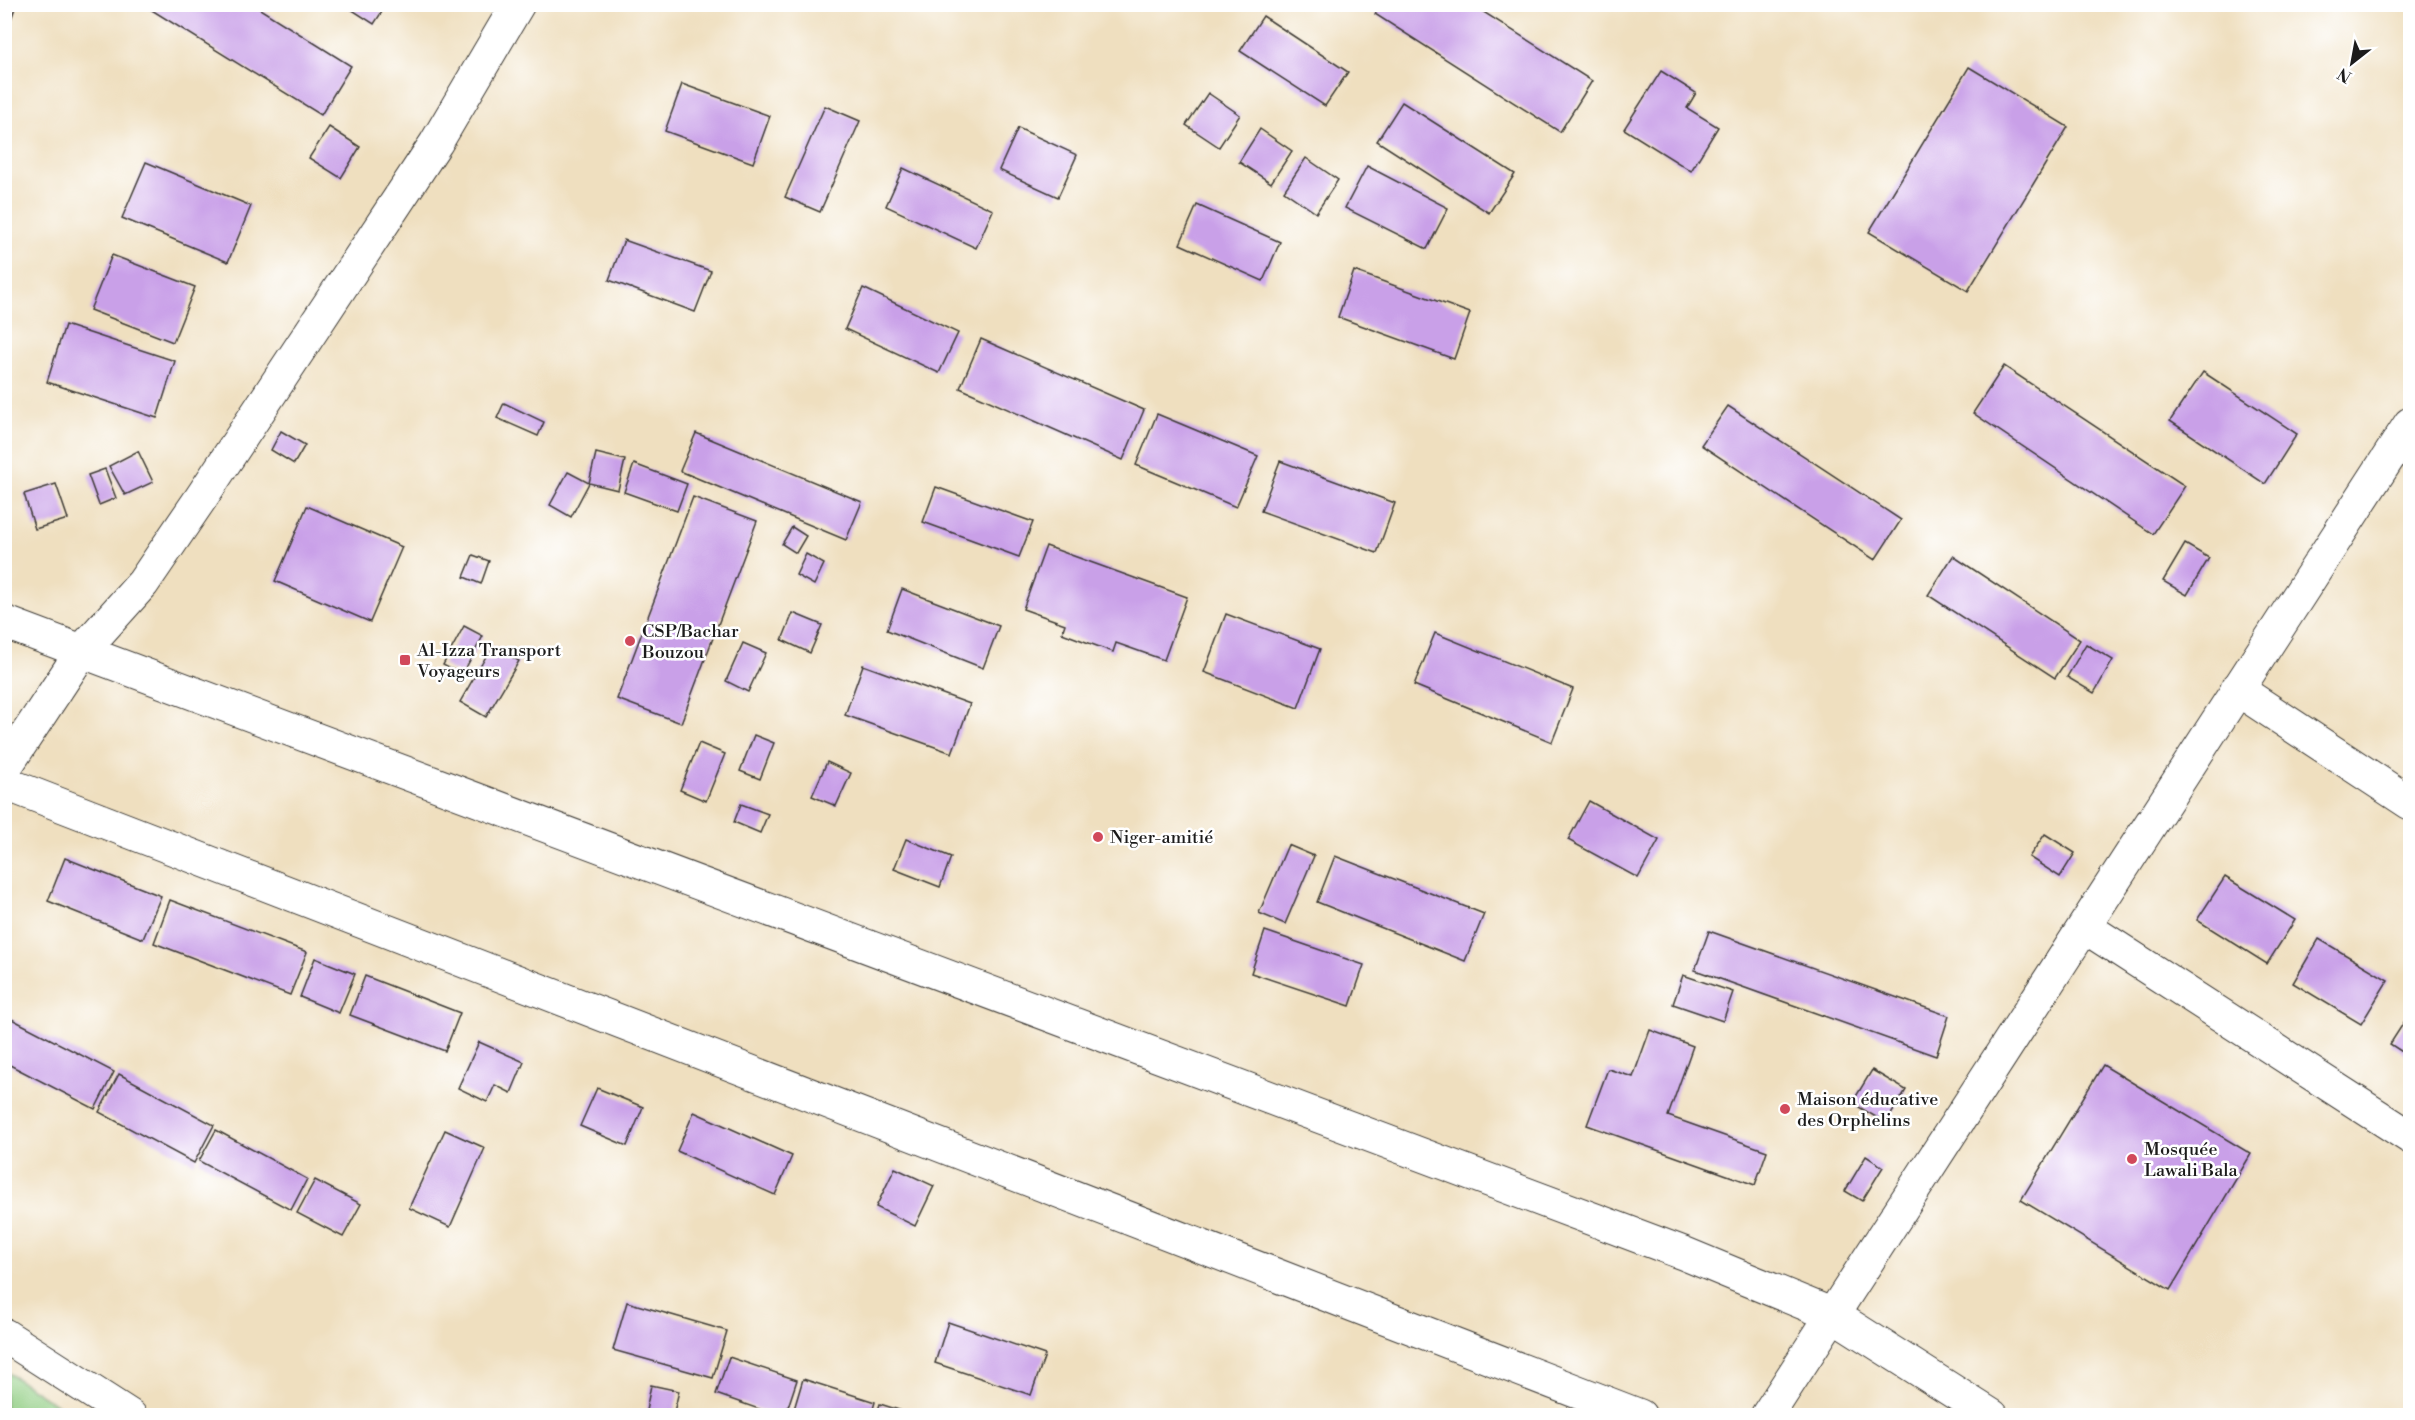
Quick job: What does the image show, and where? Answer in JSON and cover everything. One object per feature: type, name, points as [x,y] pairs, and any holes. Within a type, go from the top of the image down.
[{"type":"street","points":[[4,769],[82,651],[143,582],[201,498],[436,143],[518,4]]},
{"type":"street","points":[[1767,1416],[2410,424]]},
{"type":"street","points":[[4,622],[1660,1245],[1833,1315],[1992,1416]]},
{"type":"street","points":[[2237,689],[2410,802]]},
{"type":"street","points":[[4,783],[1640,1416]]},
{"type":"street","points":[[2085,927],[2410,1137]]},
{"type":"street","points":[[4,1335],[130,1416]]},
{"type":"green space","points":[[5,1371],[73,1415],[5,1415]]},
{"type":"building","points":[[142,4],[252,4],[351,66],[321,115]]},
{"type":"building","points":[[343,4],[387,4],[374,24]]},
{"type":"building","points":[[1381,4],[1471,4],[1592,81],[1560,132],[1375,14]]},
{"type":"building","points":[[4,5],[16,5],[5,37],[4,37]]},
{"type":"building","points":[[1263,16],[1348,72],[1325,106],[1240,51]]},
{"type":"building","points":[[1969,67],[2068,127],[1968,291],[1869,232]]},
{"type":"building","points":[[1661,71],[1696,93],[1687,108],[1718,127],[1691,171],[1624,129]]},
{"type":"building","points":[[682,84],[770,116],[753,163],[665,131]]},
{"type":"building","points":[[1208,93],[1240,115],[1219,147],[1186,125]]},
{"type":"building","points":[[1402,102],[1515,174],[1489,213],[1377,141]]},
{"type":"building","points":[[825,106],[860,121],[820,212],[785,197]]},
{"type":"building","points":[[329,127],[360,147],[341,178],[309,158]]},
{"type":"building","points":[[1018,128],[1077,155],[1058,197],[999,170]]},
{"type":"building","points":[[1260,129],[1292,151],[1271,183],[1239,162]]},
{"type":"building","points":[[1306,158],[1338,180],[1316,213],[1284,191]]},
{"type":"building","points":[[146,162],[251,206],[228,262],[122,218]]},
{"type":"building","points":[[1367,166],[1448,208],[1427,249],[1345,208]]},
{"type":"building","points":[[903,168],[993,210],[976,248],[886,206]]},
{"type":"building","points":[[1197,205],[1280,242],[1263,281],[1180,244]]},
{"type":"building","points":[[624,240],[711,271],[695,312],[609,280]]},
{"type":"building","points":[[112,255],[195,287],[173,342],[90,310]]},
{"type":"building","points":[[1354,271],[1470,313],[1454,359],[1338,317]]},
{"type":"building","points":[[863,288],[958,333],[939,373],[845,329]]},
{"type":"building","points":[[65,325],[175,361],[157,418],[47,382]]},
{"type":"building","points":[[981,339],[1144,410],[1123,460],[960,388]]},
{"type":"building","points":[[2004,366],[2185,486],[2153,534],[1973,413]]},
{"type":"building","points":[[2203,372],[2297,434],[2265,484],[2170,421]]},
{"type":"building","points":[[504,403],[544,422],[538,436],[497,418]]},
{"type":"building","points":[[1728,406],[1901,520],[1875,560],[1701,445]]},
{"type":"building","points":[[1157,414],[1258,456],[1236,507],[1136,465]]},
{"type":"building","points":[[281,431],[305,445],[294,464],[271,450]]},
{"type":"building","points":[[696,433],[862,502],[846,540],[680,471]]},
{"type":"building","points":[[138,451],[153,482],[125,495],[109,466]]},
{"type":"building","points":[[596,453],[625,460],[618,490],[589,483]]},
{"type":"building","points":[[1280,461],[1395,503],[1377,553],[1261,511]]},
{"type":"building","points":[[634,464],[687,484],[677,511],[624,492]]},
{"type":"building","points":[[105,469],[116,498],[99,505],[88,475]]},
{"type":"building","points":[[568,472],[589,483],[571,517],[550,505]]},
{"type":"building","points":[[56,484],[68,519],[35,529],[24,494]]},
{"type":"building","points":[[936,487],[1033,522],[1019,557],[923,522]]},
{"type":"building","points":[[693,497],[757,521],[681,723],[617,699]]},
{"type":"building","points":[[307,506],[402,547],[370,622],[275,581]]},
{"type":"building","points":[[792,527],[806,536],[796,553],[782,544]]},
{"type":"building","points":[[2185,544],[2209,558],[2187,595],[2163,581]]},
{"type":"building","points":[[1046,546],[1187,597],[1164,660],[1116,643],[1113,652],[1062,633],[1065,624],[1023,609]]},
{"type":"building","points":[[806,554],[824,564],[814,585],[796,575]]},
{"type":"building","points":[[473,555],[489,561],[481,584],[464,577]]},
{"type":"building","points":[[1953,556],[2080,640],[2055,678],[1928,595]]},
{"type":"building","points":[[902,589],[999,626],[983,668],[887,630]]},
{"type":"building","points":[[793,613],[822,625],[810,653],[782,640]]},
{"type":"building","points":[[1226,614],[1320,649],[1298,708],[1204,672]]},
{"type":"building","points":[[464,626],[483,636],[462,675],[443,665]]},
{"type":"building","points":[[1435,633],[1573,689],[1552,742],[1414,685]]},
{"type":"building","points":[[743,643],[766,653],[748,692],[726,681]]},
{"type":"building","points":[[2086,644],[2113,660],[2094,693],[2067,677]]},
{"type":"building","points":[[492,646],[519,661],[486,717],[460,702]]},
{"type":"building","points":[[863,665],[970,704],[952,753],[845,715]]},
{"type":"building","points":[[754,735],[774,743],[760,779],[740,771]]},
{"type":"building","points":[[699,743],[725,754],[706,801],[680,790]]},
{"type":"building","points":[[827,762],[851,773],[836,806],[812,796]]},
{"type":"building","points":[[1589,801],[1659,840],[1638,878],[1568,840]]},
{"type":"building","points":[[741,804],[768,814],[760,833],[734,822]]},
{"type":"building","points":[[2045,834],[2075,853],[2060,877],[2029,857]]},
{"type":"building","points":[[906,839],[951,857],[940,887],[894,869]]},
{"type":"building","points":[[1288,845],[1314,856],[1285,924],[1259,913]]},
{"type":"building","points":[[1335,856],[1484,914],[1465,961],[1317,902]]},
{"type":"building","points":[[65,858],[161,896],[143,939],[48,901]]},
{"type":"building","points":[[2225,877],[2295,920],[2267,964],[2197,920]]},
{"type":"building","points":[[170,900],[307,952],[290,995],[154,943]]},
{"type":"building","points":[[1265,931],[1364,965],[1350,1006],[1251,973]]},
{"type":"building","points":[[1709,931],[1949,1016],[1936,1056],[1695,970]]},
{"type":"building","points":[[2319,939],[2388,980],[2361,1024],[2293,983]]},
{"type":"building","points":[[315,958],[355,974],[339,1013],[300,997]]},
{"type":"building","points":[[1683,975],[1733,992],[1723,1021],[1673,1004]]},
{"type":"building","points":[[365,976],[460,1013],[445,1051],[350,1015]]},
{"type":"building","points":[[2410,1013],[2410,1057],[2390,1044]]},
{"type":"building","points":[[4,1015],[114,1072],[95,1109],[4,1062]]},
{"type":"building","points":[[1650,1030],[1693,1046],[1668,1116],[1767,1151],[1755,1185],[1587,1125],[1608,1069],[1633,1077]]},
{"type":"building","points":[[479,1042],[524,1062],[511,1093],[495,1085],[487,1102],[458,1088]]},
{"type":"building","points":[[2103,1065],[2251,1154],[2170,1290],[2021,1200]]},
{"type":"building","points":[[1872,1070],[1906,1090],[1886,1123],[1852,1103]]},
{"type":"building","points":[[119,1074],[214,1125],[194,1163],[99,1112]]},
{"type":"building","points":[[597,1088],[643,1107],[627,1146],[580,1126]]},
{"type":"building","points":[[694,1112],[792,1156],[775,1195],[677,1151]]},
{"type":"building","points":[[216,1130],[307,1179],[291,1210],[199,1161]]},
{"type":"building","points":[[445,1130],[485,1148],[450,1227],[409,1208]]},
{"type":"building","points":[[1866,1156],[1883,1167],[1862,1201],[1845,1191]]},
{"type":"building","points":[[895,1168],[934,1186],[915,1226],[876,1207]]},
{"type":"building","points":[[315,1180],[361,1204],[343,1237],[297,1213]]},
{"type":"building","points":[[627,1302],[727,1331],[713,1378],[613,1350]]},
{"type":"building","points":[[948,1322],[1045,1355],[1031,1395],[935,1363]]},
{"type":"building","points":[[729,1357],[797,1380],[785,1416],[779,1416],[716,1394]]},
{"type":"building","points":[[803,1379],[875,1402],[871,1416],[792,1416]]},
{"type":"building","points":[[651,1385],[679,1391],[673,1416],[645,1416]]},
{"type":"building","points":[[880,1404],[915,1415],[915,1416],[876,1416]]},
{"type":"place","name":"CSP/Bachar Bouzou","points":[[630,641]]},
{"type":"place","name":"Al-Izza Transport Voyageurs","points":[[405,660]]},
{"type":"place","name":"Niger-amitié","points":[[1098,837]]},
{"type":"place","name":"Maison éducative des Orphelins","points":[[1785,1109]]},
{"type":"place","name":"Mosquée Lawali Bala","points":[[2132,1159]]}]
